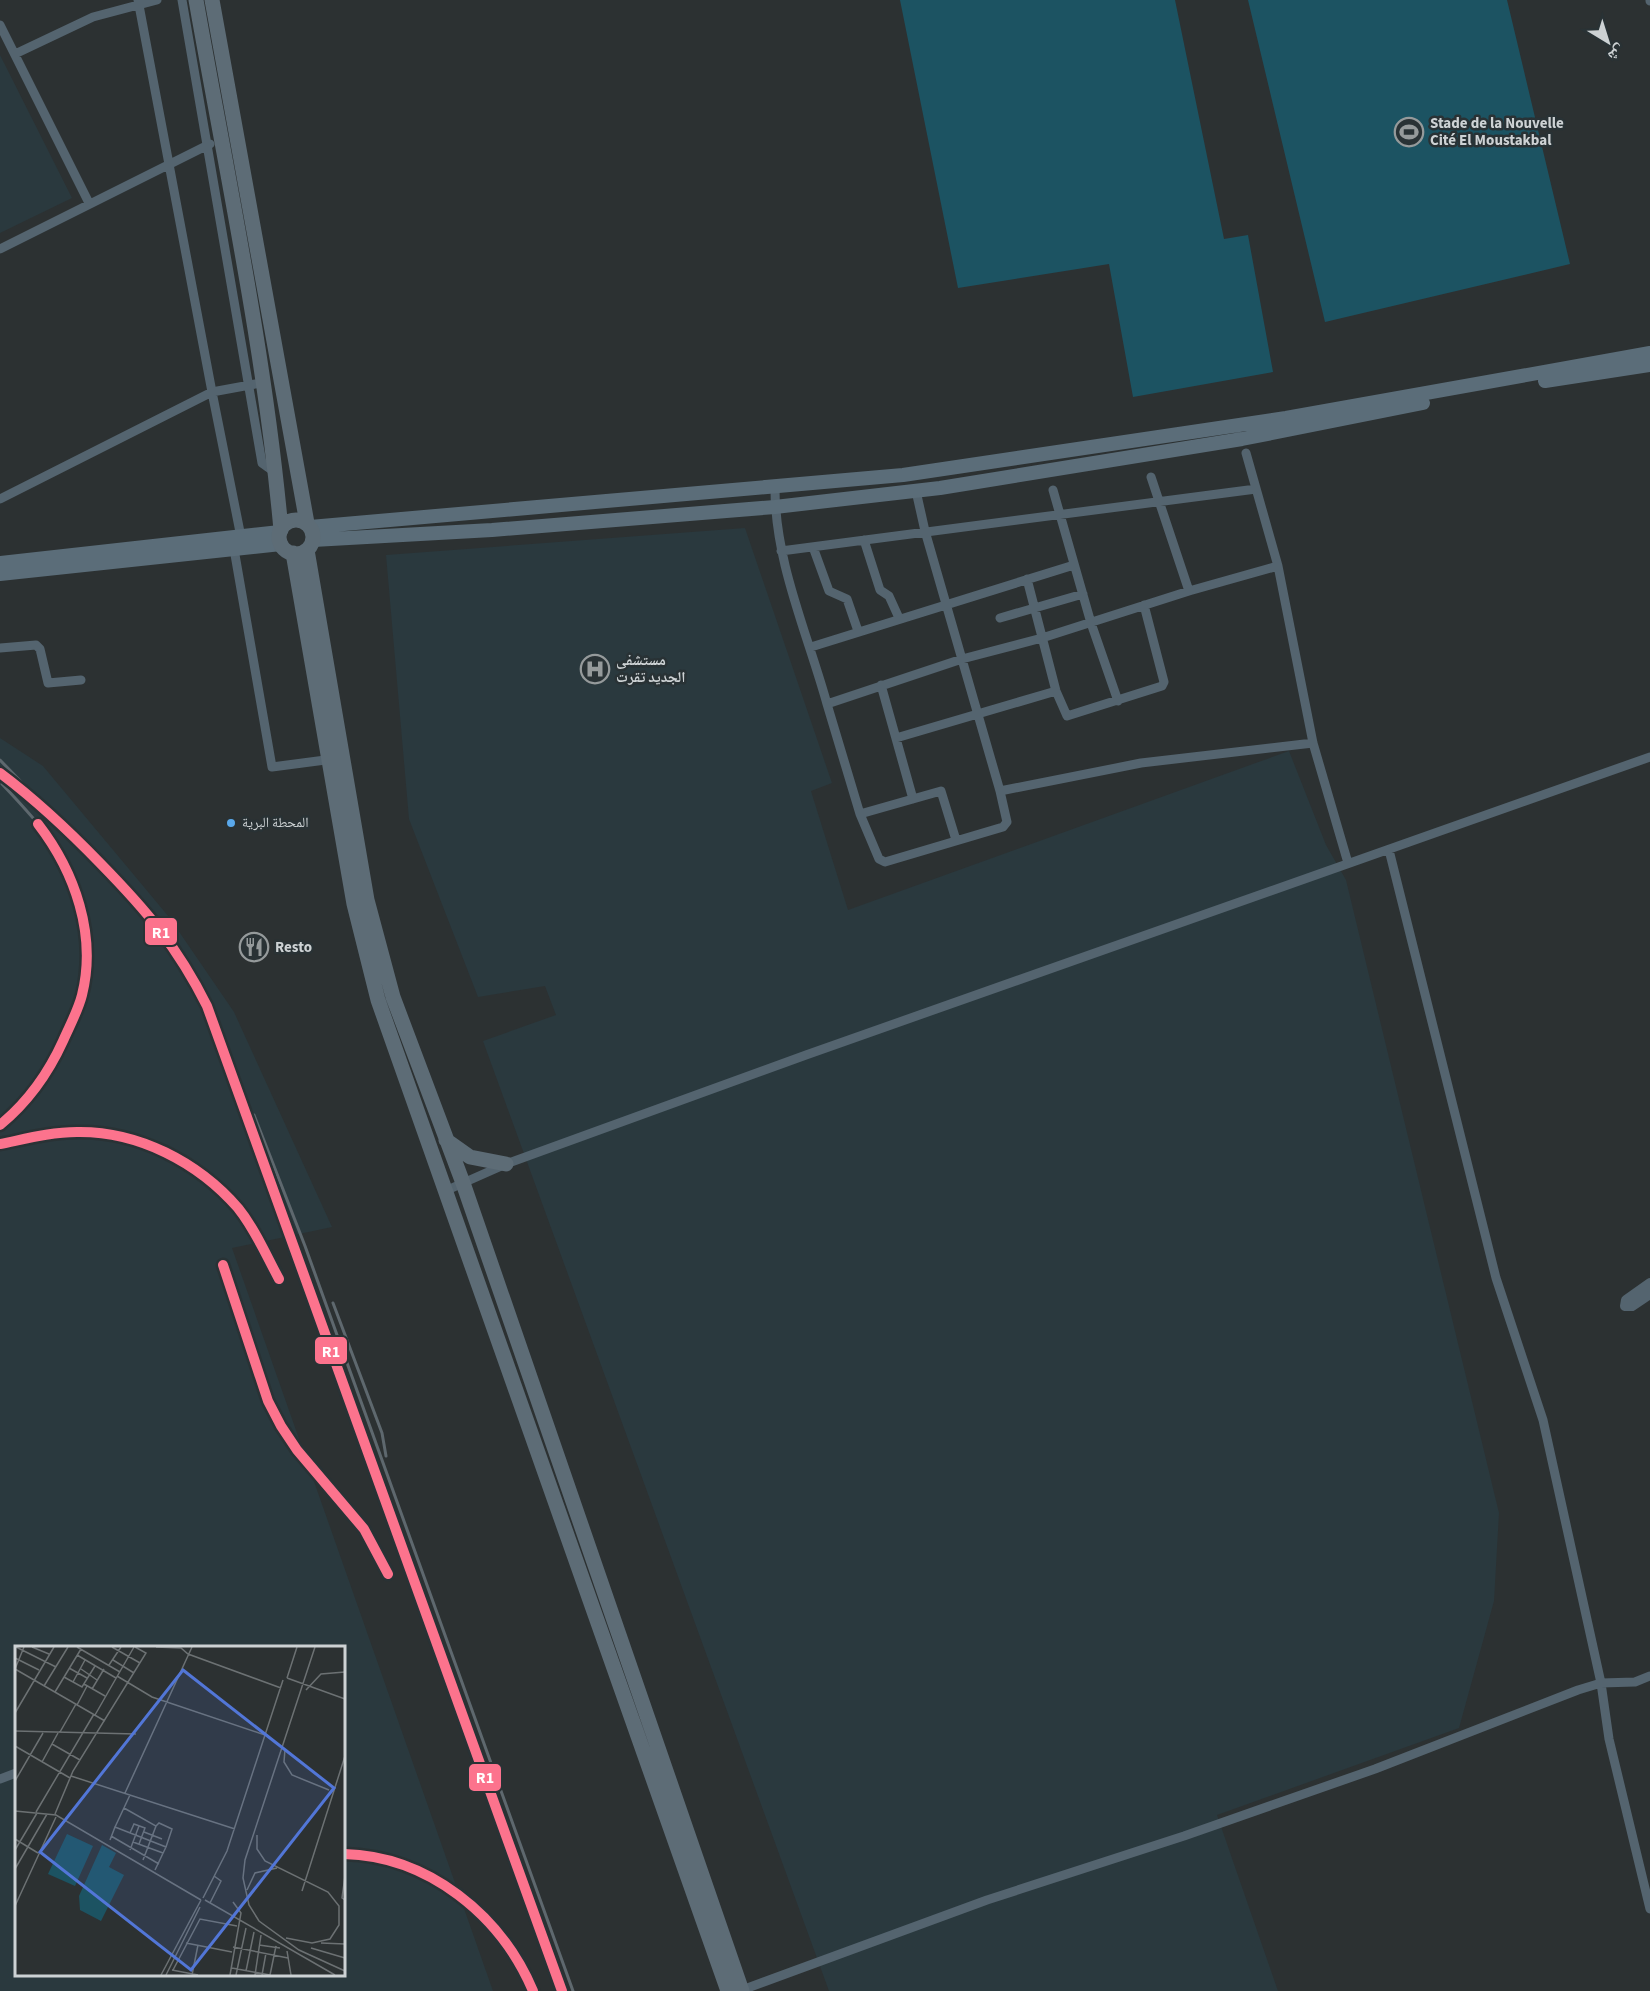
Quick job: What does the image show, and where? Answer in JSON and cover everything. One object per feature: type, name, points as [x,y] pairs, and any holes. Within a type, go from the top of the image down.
[{"type":"highway","points":[[196,0],[214,143],[255,385],[276,473],[297,537]]},
{"type":"highway","points":[[212,0],[297,537],[336,758],[367,963],[445,1191],[535,1420],[737,1990]]},
{"type":"highway","points":[[336,758],[380,954],[411,1050],[463,1183],[535,1420]]},
{"type":"highway","points":[[445,1139],[470,1157],[506,1164]]},
{"type":"main road","points":[[1372,410],[1650,353]]},
{"type":"main road","points":[[297,537],[492,530],[775,507],[916,491],[1467,393],[1650,365]]},
{"type":"main road","points":[[0,574],[237,543],[775,485],[903,475],[1287,424]]},
{"type":"main road","points":[[0,563],[156,552]]},
{"type":"street","points":[[15,54],[93,17],[139,2],[157,0]]},
{"type":"street","points":[[0,249],[214,143],[182,0]]},
{"type":"street","points":[[139,2],[212,392],[272,767],[336,758]]},
{"type":"street","points":[[0,25],[89,203]]},
{"type":"street","points":[[0,499],[212,392],[255,385]]},
{"type":"street","points":[[1246,453],[1278,566],[1313,743],[1348,863]]},
{"type":"street","points":[[1151,477],[1189,591]]},
{"type":"street","points":[[775,485],[775,507],[781,551],[860,814],[875,855],[885,862],[1006,825],[1000,791],[925,531],[916,491]]},
{"type":"street","points":[[781,551],[1256,489]]},
{"type":"street","points":[[1053,490],[1074,565],[1118,701]]},
{"type":"street","points":[[864,540],[880,590],[889,596],[898,618]]},
{"type":"street","points":[[813,547],[829,591],[847,599],[858,631]]},
{"type":"street","points":[[810,647],[1074,565]]},
{"type":"street","points":[[827,704],[962,659],[1042,638],[1189,591],[1278,566]]},
{"type":"street","points":[[1027,579],[1056,691],[1067,716],[1160,688],[1164,684],[1144,605]]},
{"type":"street","points":[[1000,618],[1083,594]]},
{"type":"street","points":[[0,648],[36,645],[40,649],[47,683],[81,680]]},
{"type":"street","points":[[881,685],[913,799]]},
{"type":"street","points":[[896,738],[978,712],[1056,691]]},
{"type":"street","points":[[1000,791],[1141,763],[1313,743]]},
{"type":"street","points":[[445,1191],[506,1164],[1650,757]]},
{"type":"street","points":[[860,814],[941,791],[956,840]]},
{"type":"street","points":[[1389,850],[1496,1278],[1543,1420],[1601,1683],[1609,1738],[1650,1909]]},
{"type":"street","points":[[1650,1283],[1626,1300],[1625,1306],[1632,1306],[1650,1294]]},
{"type":"street","points":[[737,1990],[987,1900],[1184,1836],[1375,1768],[1601,1683],[1635,1682],[1650,1676]]},
{"type":"street","points":[[0,1779],[15,1773]]},
{"type":"shaded area","points":[[900,0],[1175,0],[1224,239],[1248,235],[1273,372],[1133,397],[1109,264],[958,288]]},
{"type":"shaded area","name":"Stade de la Nouvelle Cité El Moustakbal","points":[[1248,0],[1507,0],[1570,264],[1325,322]]},
{"type":"shaded area","points":[[0,55],[72,198],[0,233]]},
{"type":"shaded area","points":[[745,528],[832,783],[811,791],[848,910],[1289,751],[1326,845],[1346,880],[1499,1513],[1494,1601],[1459,1728],[1217,1815],[1278,1991],[829,1991],[483,1041],[556,1015],[545,986],[478,997],[409,819],[386,555]]},
{"type":"shaded area","points":[[0,738],[43,766],[169,917],[234,1012],[332,1227],[232,1248],[493,1991],[0,1991]]},
{"type":"railway","points":[[0,760],[59,821]]},
{"type":"railway","points":[[0,1125],[29,1096],[58,1051],[82,996],[87,957],[83,917],[78,897],[63,860],[41,828],[2,784]]},
{"type":"railway","points":[[242,1106],[272,1161],[254,1115]]},
{"type":"railway","points":[[0,1144],[58,1133],[100,1133],[144,1143],[165,1152],[186,1163],[205,1177],[238,1208],[255,1233],[279,1279]]},
{"type":"railway","points":[[272,1161],[305,1246],[573,1991]]},
{"type":"railway","points":[[223,1265],[268,1401],[281,1426],[297,1450],[364,1529],[388,1574]]},
{"type":"railway","points":[[333,1303],[382,1433],[386,1456]]},
{"type":"railway","points":[[345,1854],[375,1857],[404,1866],[432,1878],[458,1895],[502,1938],[519,1963],[533,1991]]},
{"type":"transit line","name":"R1","points":[[0,773],[64,827],[132,897],[172,947],[207,1006],[562,1991]]},
{"type":"transit line","name":"R1","points":[[0,1125],[28,1097],[51,1065],[78,1007],[86,972],[87,950],[84,927],[72,883],[63,863],[38,824]]},
{"type":"transit line","name":"R1","points":[[0,1144],[58,1133],[100,1133],[144,1143],[165,1152],[186,1163],[205,1177],[238,1208],[255,1233],[279,1279]]},
{"type":"transit line","name":"R1","points":[[223,1265],[268,1401],[281,1426],[297,1450],[364,1529],[388,1574]]},
{"type":"transit line","name":"R1","points":[[345,1854],[375,1857],[404,1866],[432,1878],[458,1895],[502,1938],[519,1963],[533,1991]]},
{"type":"place","name":"Stade de la Nouvelle Cité El Moustakbal","points":[[1409,132]]},
{"type":"place","name":"مستشفى الجديد تقرت","points":[[595,669]]},
{"type":"place","name":"المحطة البرية","points":[[231,823]]},
{"type":"place","name":"Resto","points":[[254,947]]}]
